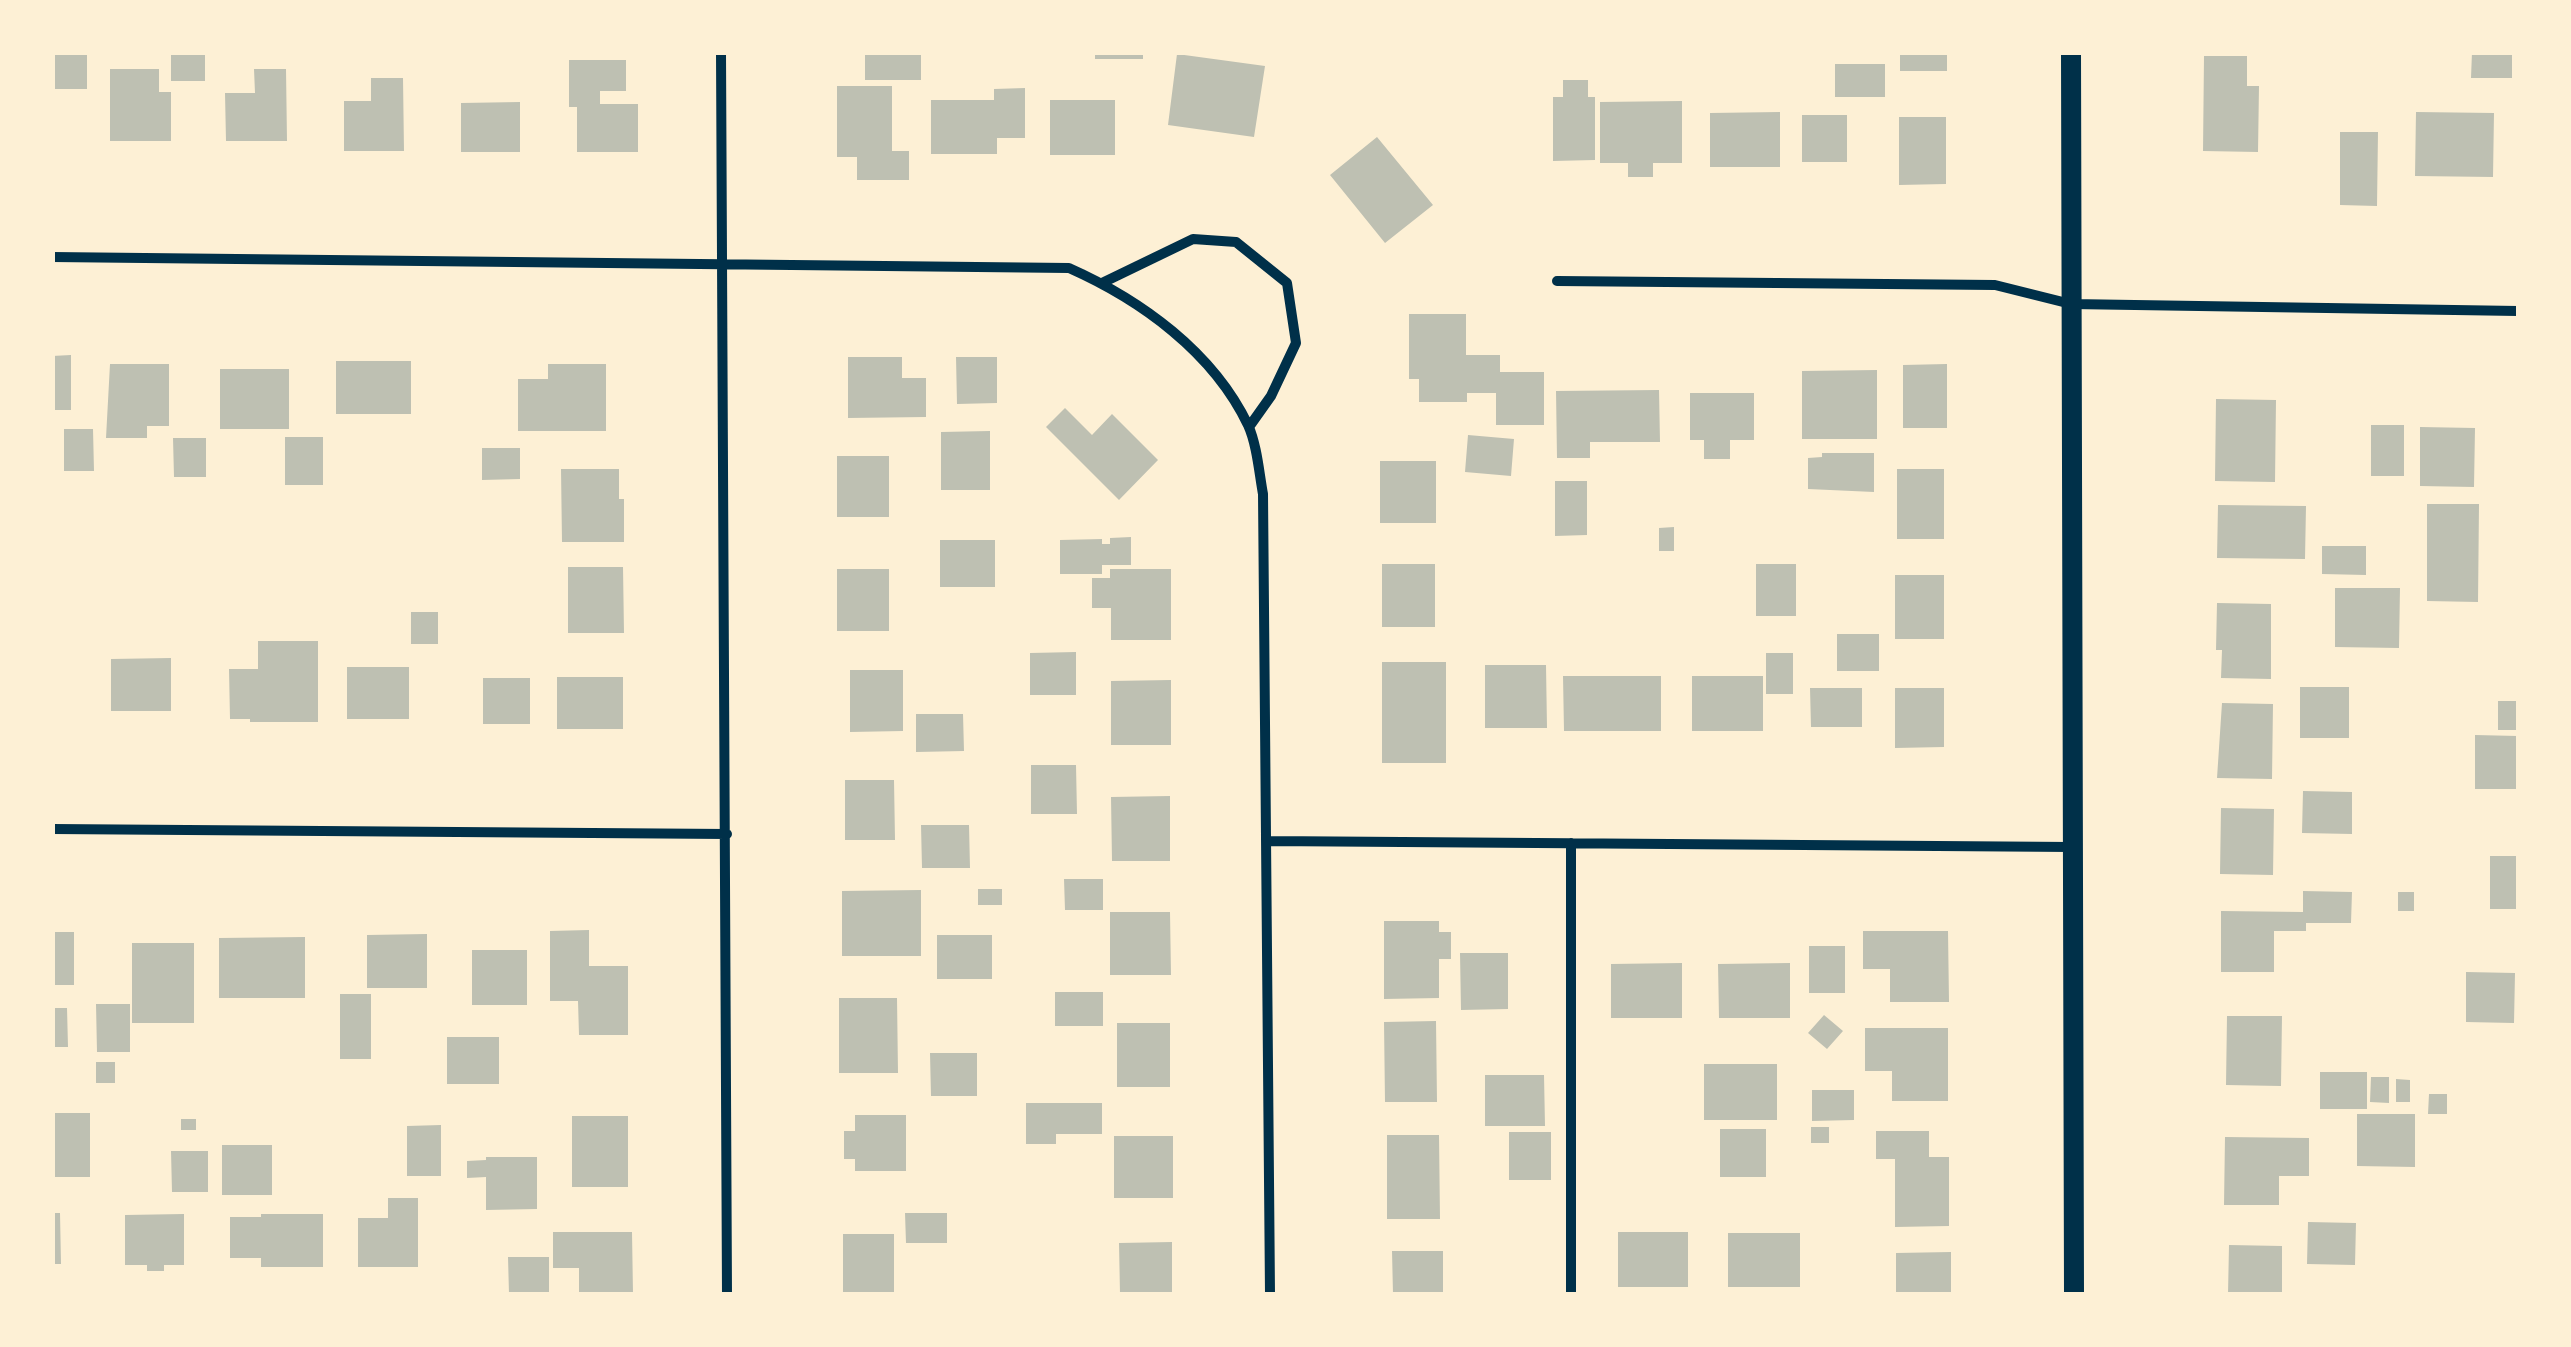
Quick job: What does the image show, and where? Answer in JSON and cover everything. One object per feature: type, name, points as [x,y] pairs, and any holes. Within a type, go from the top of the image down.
[{"type":"main road","points":[[2070,52],[2074,1294]]},
{"type":"street","points":[[722,52],[727,1294]]},
{"type":"street","points":[[1102,283],[1193,238],[1236,242],[1288,283],[1296,343],[1271,396],[1249,428]]},
{"type":"street","points":[[52,257],[1069,268],[1102,283],[1168,328],[1212,366],[1249,428],[1263,494],[1270,1294]]},
{"type":"street","points":[[1557,281],[1996,285],[2071,304],[2518,311]]},
{"type":"street","points":[[52,829],[727,834]]},
{"type":"street","points":[[1268,841],[2071,847]]},
{"type":"street","points":[[1570,1294],[1571,843]]},
{"type":"building","points":[[53,52],[87,52],[87,89],[53,89]]},
{"type":"building","points":[[171,52],[205,52],[205,81],[171,81]]},
{"type":"building","points":[[865,52],[921,52],[921,80],[865,80]]},
{"type":"building","points":[[1095,52],[1143,52],[1143,59],[1095,59]]},
{"type":"building","points":[[1900,52],[1947,52],[1947,71],[1900,71]]},
{"type":"building","points":[[2472,52],[2512,52],[2512,78],[2471,78]]},
{"type":"building","points":[[1177,54],[1265,66],[1254,137],[1168,125]]},
{"type":"building","points":[[2204,56],[2247,56],[2247,86],[2259,86],[2258,152],[2203,151]]},
{"type":"building","points":[[569,60],[626,60],[626,91],[600,91],[600,104],[638,104],[638,152],[577,152],[577,107],[569,107]]},
{"type":"building","points":[[1835,64],[1885,64],[1885,97],[1835,97]]},
{"type":"building","points":[[110,69],[159,69],[159,92],[171,92],[171,141],[110,141]]},
{"type":"building","points":[[254,69],[286,69],[287,141],[226,141],[225,93],[255,93]]},
{"type":"building","points":[[371,78],[403,78],[404,151],[344,151],[344,101],[371,101]]},
{"type":"building","points":[[1563,80],[1588,80],[1588,97],[1595,97],[1595,160],[1553,161],[1553,97],[1563,97]]},
{"type":"building","points":[[837,86],[892,86],[892,151],[909,151],[909,180],[857,180],[857,157],[837,157]]},
{"type":"building","points":[[1025,88],[1025,138],[997,138],[997,154],[931,154],[931,100],[994,100],[994,89]]},
{"type":"building","points":[[1050,100],[1115,100],[1115,155],[1050,155]]},
{"type":"building","points":[[1682,101],[1682,163],[1653,163],[1653,177],[1628,177],[1628,163],[1600,163],[1600,102]]},
{"type":"building","points":[[520,102],[520,152],[461,152],[461,103]]},
{"type":"building","points":[[1780,112],[1780,167],[1710,167],[1710,113]]},
{"type":"building","points":[[2416,112],[2494,113],[2493,177],[2415,176]]},
{"type":"building","points":[[1802,115],[1847,115],[1847,162],[1802,162]]},
{"type":"building","points":[[1899,117],[1946,117],[1946,184],[1899,185]]},
{"type":"building","points":[[2340,132],[2378,132],[2377,206],[2340,205]]},
{"type":"building","points":[[1377,137],[1433,205],[1385,243],[1330,175]]},
{"type":"building","points":[[1409,314],[1466,314],[1466,355],[1500,355],[1500,372],[1544,372],[1544,425],[1496,425],[1496,393],[1467,393],[1467,402],[1419,402],[1419,379],[1409,379]]},
{"type":"building","points":[[71,355],[71,410],[52,410],[52,356]]},
{"type":"building","points":[[848,357],[902,357],[902,378],[926,378],[926,417],[848,418]]},
{"type":"building","points":[[956,357],[997,357],[997,403],[957,404]]},
{"type":"building","points":[[336,361],[411,361],[411,414],[336,414]]},
{"type":"building","points":[[110,364],[169,364],[169,426],[147,426],[147,438],[106,438]]},
{"type":"building","points":[[548,364],[606,364],[606,431],[518,431],[518,379],[548,379]]},
{"type":"building","points":[[1947,364],[1947,428],[1903,428],[1903,365]]},
{"type":"building","points":[[220,369],[289,369],[289,429],[220,429]]},
{"type":"building","points":[[1877,370],[1877,439],[1802,439],[1802,371]]},
{"type":"building","points":[[1659,390],[1660,442],[1590,442],[1590,458],[1557,458],[1556,391]]},
{"type":"building","points":[[1690,393],[1754,393],[1754,440],[1730,440],[1730,459],[1704,459],[1704,440],[1690,440]]},
{"type":"building","points":[[2216,399],[2276,400],[2275,482],[2215,481]]},
{"type":"building","points":[[1065,408],[1092,435],[1112,414],[1158,460],[1119,500],[1046,427]]},
{"type":"building","points":[[2371,425],[2404,425],[2404,476],[2371,476]]},
{"type":"building","points":[[2420,427],[2475,428],[2474,487],[2420,486]]},
{"type":"building","points":[[64,429],[93,429],[94,471],[64,471]]},
{"type":"building","points":[[990,431],[990,490],[941,490],[941,432]]},
{"type":"building","points":[[1468,435],[1514,439],[1511,476],[1465,472]]},
{"type":"building","points":[[285,437],[323,437],[323,485],[285,485]]},
{"type":"building","points":[[173,438],[206,438],[206,477],[174,477]]},
{"type":"building","points":[[482,448],[520,448],[520,479],[482,480]]},
{"type":"building","points":[[1822,453],[1874,453],[1874,492],[1808,489],[1808,458],[1822,457]]},
{"type":"building","points":[[837,456],[889,456],[889,517],[837,517]]},
{"type":"building","points":[[1380,461],[1436,461],[1436,523],[1380,523]]},
{"type":"building","points":[[561,469],[619,469],[624,542],[562,542]]},
{"type":"building","points":[[1897,469],[1944,469],[1944,539],[1897,539]]},
{"type":"building","points":[[1555,481],[1587,481],[1587,535],[1555,536]]},
{"type":"building","points":[[2427,504],[2479,504],[2478,602],[2427,601]]},
{"type":"building","points":[[2218,505],[2306,506],[2305,559],[2217,558]]},
{"type":"building","points":[[1674,527],[1674,551],[1659,551],[1659,528]]},
{"type":"building","points":[[1131,537],[1131,565],[1102,565],[1102,574],[1060,574],[1060,540],[1102,539],[1102,544],[1110,544],[1110,538]]},
{"type":"building","points":[[940,540],[995,540],[995,587],[940,587]]},
{"type":"building","points":[[2322,546],[2366,546],[2366,575],[2322,574]]},
{"type":"building","points":[[1382,564],[1435,564],[1435,627],[1382,627]]},
{"type":"building","points":[[1756,564],[1796,564],[1796,616],[1756,616]]},
{"type":"building","points":[[568,567],[623,567],[624,633],[568,633]]},
{"type":"building","points":[[837,569],[889,569],[889,631],[837,631]]},
{"type":"building","points":[[1110,569],[1171,569],[1171,640],[1111,640],[1111,608],[1092,608],[1092,578],[1110,578]]},
{"type":"building","points":[[1895,575],[1944,575],[1944,639],[1895,639]]},
{"type":"building","points":[[2335,588],[2400,588],[2399,648],[2335,647]]},
{"type":"building","points":[[2217,603],[2271,604],[2271,679],[2221,678],[2222,650],[2216,650]]},
{"type":"building","points":[[411,612],[438,612],[438,644],[411,644]]},
{"type":"building","points":[[1837,634],[1879,634],[1879,671],[1837,671]]},
{"type":"building","points":[[258,641],[318,641],[318,722],[230,719],[229,669],[258,669]]},
{"type":"building","points":[[1076,652],[1076,695],[1030,695],[1030,653]]},
{"type":"building","points":[[1766,653],[1793,653],[1793,694],[1766,694]]},
{"type":"building","points":[[171,658],[171,711],[111,711],[111,659]]},
{"type":"building","points":[[1382,662],[1446,662],[1446,763],[1382,763]]},
{"type":"building","points":[[1485,665],[1546,665],[1547,728],[1485,728]]},
{"type":"building","points":[[347,667],[409,667],[409,719],[347,719]]},
{"type":"building","points":[[850,670],[903,670],[903,731],[850,732]]},
{"type":"building","points":[[1563,676],[1661,676],[1661,731],[1564,731]]},
{"type":"building","points":[[1692,676],[1763,676],[1763,731],[1692,731]]},
{"type":"building","points":[[557,677],[623,677],[623,729],[557,729]]},
{"type":"building","points":[[483,678],[530,678],[530,724],[483,724]]},
{"type":"building","points":[[1171,680],[1171,745],[1111,745],[1111,681]]},
{"type":"building","points":[[2300,687],[2349,687],[2349,738],[2300,738]]},
{"type":"building","points":[[1810,688],[1862,688],[1862,727],[1811,727]]},
{"type":"building","points":[[1895,688],[1944,688],[1944,747],[1895,748]]},
{"type":"building","points":[[2498,701],[2518,701],[2518,730],[2498,730]]},
{"type":"building","points":[[2222,703],[2273,704],[2272,779],[2217,778]]},
{"type":"building","points":[[916,714],[963,714],[964,751],[916,752]]},
{"type":"building","points":[[2475,735],[2518,736],[2518,789],[2475,789]]},
{"type":"building","points":[[1031,765],[1076,765],[1077,814],[1031,814]]},
{"type":"building","points":[[845,780],[894,780],[895,840],[845,840]]},
{"type":"building","points":[[2303,791],[2352,792],[2352,834],[2302,833]]},
{"type":"building","points":[[1170,796],[1170,861],[1112,861],[1111,797]]},
{"type":"building","points":[[2221,808],[2274,809],[2273,875],[2220,874]]},
{"type":"building","points":[[921,825],[969,825],[970,868],[922,868]]},
{"type":"building","points":[[2490,856],[2518,856],[2518,909],[2490,909]]},
{"type":"building","points":[[1064,879],[1103,879],[1103,910],[1065,910]]},
{"type":"building","points":[[978,889],[1002,889],[1002,905],[978,905]]},
{"type":"building","points":[[921,890],[921,956],[842,956],[842,891]]},
{"type":"building","points":[[2303,891],[2352,892],[2351,923],[2306,923],[2306,931],[2274,931],[2274,972],[2221,972],[2221,911],[2303,912]]},
{"type":"building","points":[[2398,892],[2414,892],[2414,911],[2398,911]]},
{"type":"building","points":[[1110,912],[1170,912],[1171,975],[1110,975]]},
{"type":"building","points":[[1384,921],[1439,921],[1439,932],[1451,932],[1451,959],[1439,959],[1439,998],[1384,999]]},
{"type":"building","points":[[589,930],[589,966],[628,966],[628,1035],[579,1035],[578,1001],[550,1001],[550,931]]},
{"type":"building","points":[[1863,931],[1948,931],[1949,1002],[1890,1002],[1890,969],[1863,969]]},
{"type":"building","points":[[52,932],[74,932],[74,985],[52,985]]},
{"type":"building","points":[[427,934],[427,988],[367,988],[367,935]]},
{"type":"building","points":[[937,935],[992,935],[992,979],[937,979]]},
{"type":"building","points":[[305,937],[305,998],[219,998],[219,938]]},
{"type":"building","points":[[132,943],[194,943],[194,1023],[132,1023]]},
{"type":"building","points":[[1809,946],[1845,946],[1845,993],[1809,993]]},
{"type":"building","points":[[472,950],[527,950],[527,1005],[472,1005]]},
{"type":"building","points":[[1460,953],[1508,953],[1508,1009],[1461,1010]]},
{"type":"building","points":[[1682,963],[1682,1018],[1611,1018],[1611,964]]},
{"type":"building","points":[[1790,963],[1790,1018],[1719,1018],[1718,964]]},
{"type":"building","points":[[2466,972],[2515,973],[2514,1023],[2466,1022]]},
{"type":"building","points":[[1055,992],[1103,992],[1103,1026],[1055,1026]]},
{"type":"building","points":[[340,994],[371,994],[371,1059],[340,1059]]},
{"type":"building","points":[[839,998],[897,998],[898,1073],[839,1073]]},
{"type":"building","points":[[96,1004],[130,1004],[130,1052],[97,1052]]},
{"type":"building","points":[[52,1008],[67,1008],[68,1047],[52,1047]]},
{"type":"building","points":[[1824,1015],[1843,1031],[1827,1049],[1808,1033]]},
{"type":"building","points":[[2227,1016],[2282,1016],[2281,1086],[2226,1085]]},
{"type":"building","points":[[1436,1021],[1437,1102],[1385,1102],[1384,1022]]},
{"type":"building","points":[[1117,1023],[1170,1023],[1170,1087],[1117,1087]]},
{"type":"building","points":[[1865,1028],[1948,1028],[1948,1101],[1892,1101],[1892,1071],[1865,1071]]},
{"type":"building","points":[[447,1037],[499,1037],[499,1084],[447,1084]]},
{"type":"building","points":[[930,1053],[977,1053],[977,1096],[931,1096]]},
{"type":"building","points":[[96,1062],[115,1062],[115,1083],[96,1083]]},
{"type":"building","points":[[1704,1064],[1777,1064],[1777,1120],[1704,1120]]},
{"type":"building","points":[[2320,1072],[2367,1072],[2367,1109],[2320,1109]]},
{"type":"building","points":[[1485,1075],[1544,1075],[1545,1126],[1485,1126]]},
{"type":"building","points":[[2371,1077],[2389,1077],[2389,1103],[2370,1102]]},
{"type":"building","points":[[2396,1079],[2410,1080],[2410,1102],[2396,1102]]},
{"type":"building","points":[[1812,1090],[1854,1090],[1854,1120],[1812,1121]]},
{"type":"building","points":[[2429,1094],[2447,1094],[2447,1114],[2428,1114]]},
{"type":"building","points":[[1026,1103],[1102,1103],[1102,1134],[1056,1134],[1056,1144],[1026,1144]]},
{"type":"building","points":[[52,1113],[90,1113],[90,1177],[52,1177]]},
{"type":"building","points":[[2357,1114],[2415,1114],[2415,1167],[2357,1166]]},
{"type":"building","points":[[855,1115],[906,1115],[906,1171],[855,1171],[855,1159],[844,1159],[844,1131],[855,1131]]},
{"type":"building","points":[[572,1116],[628,1116],[628,1187],[572,1187]]},
{"type":"building","points":[[181,1119],[196,1119],[196,1130],[181,1130]]},
{"type":"building","points":[[441,1125],[441,1176],[407,1176],[407,1126]]},
{"type":"building","points":[[1811,1127],[1829,1127],[1829,1143],[1811,1143]]},
{"type":"building","points":[[1720,1129],[1766,1129],[1766,1177],[1720,1177]]},
{"type":"building","points":[[1876,1131],[1929,1131],[1929,1157],[1949,1157],[1949,1226],[1895,1227],[1895,1159],[1876,1159]]},
{"type":"building","points":[[1509,1132],[1551,1132],[1551,1180],[1509,1180]]},
{"type":"building","points":[[1387,1135],[1439,1135],[1440,1219],[1387,1219]]},
{"type":"building","points":[[1114,1136],[1173,1136],[1173,1198],[1114,1198]]},
{"type":"building","points":[[2225,1137],[2309,1138],[2309,1176],[2279,1176],[2279,1205],[2224,1205]]},
{"type":"building","points":[[222,1145],[272,1145],[272,1195],[222,1195]]},
{"type":"building","points":[[171,1151],[208,1151],[208,1192],[172,1192]]},
{"type":"building","points":[[537,1157],[537,1209],[486,1210],[486,1177],[467,1178],[467,1161]]},
{"type":"building","points":[[388,1198],[418,1198],[418,1267],[358,1267],[358,1218],[388,1218]]},
{"type":"building","points":[[52,1213],[60,1213],[61,1264],[52,1264]]},
{"type":"building","points":[[905,1213],[947,1213],[947,1243],[906,1243]]},
{"type":"building","points":[[184,1214],[184,1265],[164,1265],[164,1271],[147,1271],[147,1265],[125,1265],[125,1215]]},
{"type":"building","points":[[323,1214],[323,1267],[261,1267],[261,1258],[230,1258],[230,1217]]},
{"type":"building","points":[[2308,1222],[2356,1223],[2355,1265],[2307,1264]]},
{"type":"building","points":[[553,1232],[632,1232],[633,1294],[579,1294],[579,1268],[553,1268]]},
{"type":"building","points":[[1618,1232],[1688,1232],[1688,1287],[1618,1287]]},
{"type":"building","points":[[1728,1233],[1800,1233],[1800,1287],[1728,1287]]},
{"type":"building","points":[[843,1234],[894,1234],[894,1294],[843,1294]]},
{"type":"building","points":[[1172,1242],[1172,1294],[1120,1294],[1119,1243]]},
{"type":"building","points":[[2229,1245],[2282,1246],[2282,1294],[2228,1294]]},
{"type":"building","points":[[1392,1251],[1443,1251],[1443,1294],[1393,1294]]},
{"type":"building","points":[[1951,1252],[1951,1294],[1896,1294],[1896,1253]]},
{"type":"building","points":[[508,1257],[549,1257],[549,1294],[509,1294]]}]
